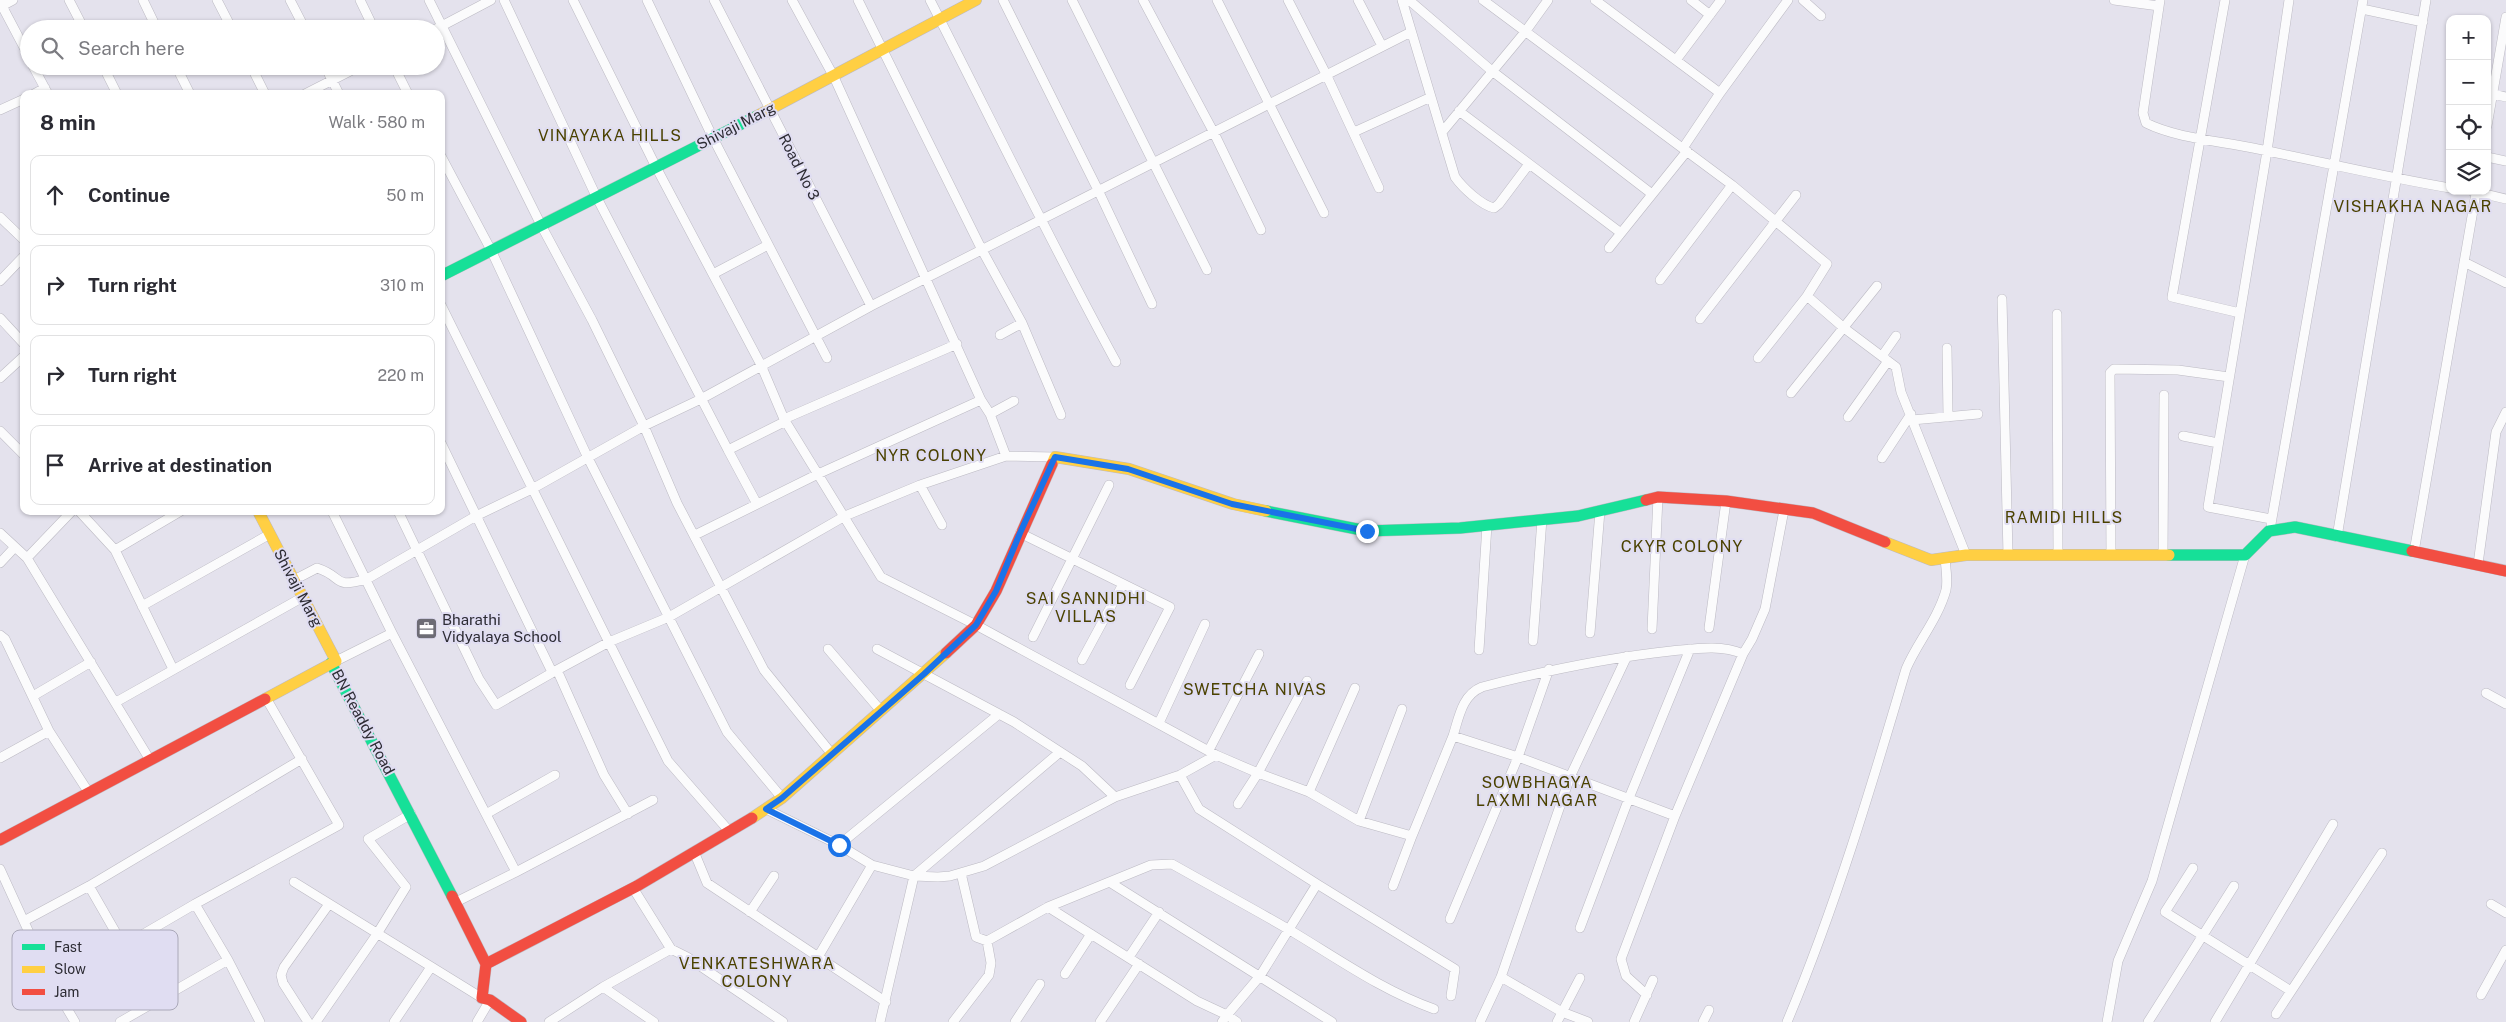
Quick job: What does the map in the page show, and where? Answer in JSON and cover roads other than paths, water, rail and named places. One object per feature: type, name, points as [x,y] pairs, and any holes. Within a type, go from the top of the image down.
[{"type":"street","points":[[13,0],[1,5],[20,40]]},
{"type":"street","points":[[69,0],[79,20]]},
{"type":"street","points":[[143,0],[153,20]]},
{"type":"street","points":[[217,0],[227,20]]},
{"type":"street","points":[[290,0],[300,20]]},
{"type":"street","points":[[360,0],[370,20]]},
{"type":"street","points":[[429,0],[437,20]]},
{"type":"street","points":[[445,25],[491,0]]},
{"type":"street","points":[[504,0],[596,196],[757,504]]},
{"type":"street","points":[[573,0],[656,167],[761,365],[785,420],[881,577],[976,625],[1212,752],[1258,773],[1309,792],[1360,821],[1412,836]]},
{"type":"street","points":[[647,0],[713,138],[827,358]]},
{"type":"street","name":"Road No 3","points":[[714,0],[871,306]]},
{"type":"street","points":[[792,0],[834,77],[981,400],[990,414],[1006,456]]},
{"type":"street","points":[[858,0],[885,50],[982,250],[1022,323],[1061,415]]},
{"type":"street","points":[[930,0],[1042,219],[1062,263],[1116,362]]},
{"type":"street","name":"Shivaji Marg","points":[[445,274],[834,77],[976,0]]},
{"type":"street","points":[[1003,0],[1098,190],[1152,304]]},
{"type":"street","points":[[1072,0],[1155,162],[1207,270]]},
{"type":"street","points":[[1143,0],[1214,133],[1261,230]]},
{"type":"street","points":[[1217,0],[1324,213]]},
{"type":"street","points":[[1288,0],[1326,74],[1379,188]]},
{"type":"street","points":[[1358,0],[1382,46]]},
{"type":"street","points":[[1402,0],[1443,131],[1455,177],[1488,207],[1494,208],[1529,164]]},
{"type":"street","points":[[1409,0],[1492,71],[1652,194]]},
{"type":"street","points":[[1484,0],[1732,186],[1827,264],[1807,296],[1758,358]]},
{"type":"street","points":[[1443,131],[1525,32],[1548,0]]},
{"type":"street","points":[[1595,0],[1720,93]]},
{"type":"street","points":[[1691,0],[1710,15]]},
{"type":"street","points":[[1676,60],[1721,0]]},
{"type":"street","points":[[1609,248],[1685,150],[1720,93],[1788,0]]},
{"type":"street","points":[[1803,0],[1821,16]]},
{"type":"street","points":[[2114,0],[2159,3],[2143,113],[2146,123],[2155,128],[2396,179],[2446,187]]},
{"type":"street","points":[[2225,0],[2172,297],[2240,312]]},
{"type":"street","points":[[2271,519],[2208,507],[2267,151],[2289,0]]},
{"type":"street","points":[[2337,537],[2426,0]]},
{"type":"street","points":[[2107,1022],[2118,961],[2152,881],[2245,555],[2269,531],[2336,165],[2362,4],[2423,22]]},
{"type":"street","points":[[2491,105],[2506,17]]},
{"type":"street","points":[[294,580],[317,568],[328,571],[338,582],[349,584],[367,579],[416,548],[532,488],[644,426],[701,399],[926,277],[1412,32]]},
{"type":"street","points":[[445,38],[592,320],[644,426],[677,502],[722,585],[764,670],[831,753]]},
{"type":"street","points":[[38,75],[45,90]]},
{"type":"street","points":[[108,75],[115,90]]},
{"type":"street","points":[[180,75],[188,90]]},
{"type":"street","points":[[256,75],[263,90]]},
{"type":"street","points":[[330,75],[337,90]]},
{"type":"street","points":[[312,90],[341,75]]},
{"type":"street","points":[[398,75],[406,90]]},
{"type":"street","points":[[2493,94],[2506,97]]},
{"type":"street","points":[[1354,132],[1431,97]]},
{"type":"street","points":[[0,110],[20,101]]},
{"type":"street","points":[[1459,111],[1621,233]]},
{"type":"street","points":[[2491,158],[2506,160]]},
{"type":"street","points":[[445,164],[491,250],[588,458],[727,732],[782,798]]},
{"type":"street","points":[[1660,280],[1732,186]]},
{"type":"street","points":[[1700,319],[1796,195]]},
{"type":"street","points":[[2414,552],[2475,195]]},
{"type":"street","points":[[2488,195],[2506,199]]},
{"type":"street","points":[[0,217],[20,236]]},
{"type":"street","points":[[713,274],[768,245]]},
{"type":"street","points":[[0,281],[20,260]]},
{"type":"street","points":[[2464,262],[2506,283]]},
{"type":"street","points":[[1791,392],[1877,286]]},
{"type":"street","points":[[1807,296],[1844,328],[1896,367],[1902,392],[1966,555]]},
{"type":"street","points":[[2002,299],[2008,555]]},
{"type":"street","points":[[445,314],[668,761],[729,831]]},
{"type":"street","points":[[2057,314],[2058,555]]},
{"type":"street","points":[[0,318],[20,340]]},
{"type":"street","points":[[1000,335],[1022,323]]},
{"type":"street","points":[[1848,417],[1885,359],[1896,336]]},
{"type":"street","points":[[728,450],[785,420],[957,344]]},
{"type":"street","points":[[1947,348],[1948,417]]},
{"type":"street","points":[[0,378],[20,360]]},
{"type":"street","points":[[2111,555],[2110,373],[2114,369],[2178,370],[2229,377]]},
{"type":"street","points":[[2163,555],[2164,395]]},
{"type":"street","points":[[694,535],[818,474],[981,400]]},
{"type":"street","points":[[990,414],[1014,401]]},
{"type":"street","points":[[2478,564],[2496,432],[2506,412]]},
{"type":"street","points":[[1912,417],[1948,417],[1978,414]]},
{"type":"street","points":[[1882,458],[1912,417]]},
{"type":"street","points":[[0,431],[20,451]]},
{"type":"street","points":[[2496,432],[2506,437]]},
{"type":"street","points":[[2183,436],[2218,443]]},
{"type":"street","points":[[445,451],[604,775],[628,814]]},
{"type":"street","points":[[400,515],[479,679],[496,705],[609,642],[669,617],[845,516],[920,485],[1006,456],[1055,457],[1128,469],[1232,504],[1367,531],[1487,525],[1578,516],[1658,497],[1726,501],[1812,513],[1931,560],[1966,555],[2245,555]]},
{"type":"street","points":[[477,1022],[486,999],[486,964],[634,888],[695,854],[782,798],[831,753],[924,674],[976,625],[996,591],[1055,457]]},
{"type":"street","points":[[920,485],[942,525]]},
{"type":"street","points":[[1034,637],[1109,485]]},
{"type":"street","points":[[1652,629],[1658,497]]},
{"type":"street","points":[[1709,628],[1726,501]]},
{"type":"street","points":[[1646,995],[1626,976],[1621,959],[1675,816],[1743,654],[1765,609],[1784,510]]},
{"type":"street","points":[[1590,633],[1600,511]]},
{"type":"street","points":[[27,558],[68,515]]},
{"type":"street","points":[[84,515],[115,550],[173,669]]},
{"type":"street","points":[[115,550],[174,515]]},
{"type":"street","name":"Shivaji Marg","points":[[260,515],[303,597],[334,662]]},
{"type":"street","points":[[334,515],[392,633],[516,872]]},
{"type":"street","points":[[1533,641],[1542,520]]},
{"type":"street","points":[[1479,650],[1487,525]]},
{"type":"street","points":[[2269,531],[2295,527],[2506,571]]},
{"type":"street","points":[[0,533],[27,558],[150,760]]},
{"type":"street","points":[[1020,533],[1170,607],[1130,685]]},
{"type":"street","points":[[142,606],[270,534]]},
{"type":"street","points":[[0,563],[15,547]]},
{"type":"street","points":[[1787,1022],[1812,962],[1873,782],[1906,669],[1911,657],[1922,642],[1946,591],[1945,559]]},
{"type":"street","points":[[1082,660],[1123,584]]},
{"type":"street","points":[[116,702],[303,597]]},
{"type":"street","points":[[1159,723],[1205,624]]},
{"type":"street","points":[[334,662],[392,633]]},
{"type":"street","points":[[0,635],[5,639],[50,731],[89,793]]},
{"type":"street","points":[[1393,886],[1453,736],[1466,697],[1471,691],[1549,669],[1627,656],[1731,648],[1743,654]]},
{"type":"street","points":[[828,649],[880,711]]},
{"type":"street","points":[[877,649],[999,714],[1082,766],[1116,797]]},
{"type":"street","points":[[1580,928],[1629,798],[1690,650]]},
{"type":"street","points":[[766,809],[839,845],[872,865],[914,876],[938,877],[984,866],[1116,797],[1180,775],[1212,752],[1259,654]]},
{"type":"street","points":[[1480,1022],[1502,977],[1570,778],[1627,656]]},
{"type":"street","points":[[32,696],[91,662]]},
{"type":"street","name":"BN Readdy Road","points":[[0,840],[334,662],[486,964]]},
{"type":"street","points":[[1450,919],[1518,757],[1549,669]]},
{"type":"street","points":[[1238,804],[1258,773],[1307,681]]},
{"type":"street","points":[[1309,792],[1355,688]]},
{"type":"street","points":[[2486,693],[2506,704]]},
{"type":"street","points":[[150,930],[339,825],[266,698]]},
{"type":"street","points":[[1360,821],[1402,709]]},
{"type":"street","points":[[839,845],[999,714]]},
{"type":"street","points":[[0,758],[50,731]]},
{"type":"street","points":[[1453,736],[1518,757],[1675,816]]},
{"type":"street","points":[[880,1022],[914,876],[1060,752]]},
{"type":"street","points":[[24,921],[89,886],[302,759]]},
{"type":"street","points":[[486,814],[555,775]]},
{"type":"street","points":[[1180,775],[1199,809],[1455,968],[1451,996]]},
{"type":"street","points":[[456,902],[653,800]]},
{"type":"street","points":[[316,1022],[377,934],[406,887],[368,839],[411,814]]},
{"type":"street","points":[[2215,1022],[2333,824]]},
{"type":"street","points":[[2276,1014],[2382,853]]},
{"type":"street","points":[[695,854],[707,883],[886,1002]]},
{"type":"street","points":[[986,941],[1048,907],[1151,865],[1172,864],[1288,930],[1378,986],[1403,998],[1434,1009]]},
{"type":"street","points":[[818,957],[872,865]]},
{"type":"street","points":[[0,868],[28,930]]},
{"type":"street","points":[[2193,868],[2165,912],[2292,991]]},
{"type":"street","points":[[961,873],[976,937],[986,941]]},
{"type":"street","points":[[750,912],[774,876]]},
{"type":"street","points":[[294,882],[521,1022]]},
{"type":"street","points":[[1110,883],[1332,1022]]},
{"type":"street","points":[[1224,1019],[1260,976],[1317,884]]},
{"type":"street","points":[[89,886],[114,930]]},
{"type":"street","points":[[2148,1022],[2234,886]]},
{"type":"street","points":[[634,888],[671,949],[687,957],[783,1022]]},
{"type":"street","points":[[195,904],[228,960],[260,1022]]},
{"type":"street","points":[[308,1022],[283,983],[281,976],[284,967],[329,904]]},
{"type":"street","points":[[2491,904],[2506,913]]},
{"type":"street","points":[[1048,907],[1224,1019],[1237,1022]]},
{"type":"street","points":[[1129,957],[1159,912]]},
{"type":"street","points":[[1065,974],[1091,934]]},
{"type":"street","points":[[952,1022],[989,975],[991,963],[986,941]]},
{"type":"street","points":[[549,1022],[671,949]]},
{"type":"street","points":[[2481,995],[2506,950]]},
{"type":"street","points":[[178,988],[228,960]]},
{"type":"street","points":[[1100,1022],[1139,964]]},
{"type":"street","points":[[394,1022],[431,967]]},
{"type":"street","points":[[1502,977],[1562,1012],[1588,1022]]},
{"type":"street","points":[[1557,1022],[1580,978]]},
{"type":"street","points":[[1634,1022],[1653,980]]},
{"type":"street","points":[[1015,1022],[1040,984]]},
{"type":"street","points":[[603,988],[654,1022]]},
{"type":"street","points":[[68,1010],[75,1022]]},
{"type":"street","points":[[120,1022],[140,1010]]},
{"type":"street","points":[[1703,1022],[1709,1010]]},
{"type":"place","name":"Bharathi Vidyalaya School","points":[[426,629]]},
{"type":"district","name":"VINAYAKA HILLS","points":[[610,135]]},
{"type":"district","name":"VISHAKHA NAGAR","points":[[2413,206]]},
{"type":"district","name":"NYR COLONY","points":[[931,455]]},
{"type":"district","name":"RAMIDI HILLS","points":[[2064,517]]},
{"type":"district","name":"CKYR COLONY","points":[[1682,546]]},
{"type":"district","name":"SAI SANNIDHI VILLAS","points":[[1086,607]]},
{"type":"district","name":"SWETCHA NIVAS","points":[[1255,689]]},
{"type":"district","name":"SOWBHAGYA LAXMI NAGAR","points":[[1537,791]]},
{"type":"district","name":"VENKATESHWARA COLONY","points":[[757,972]]}]
